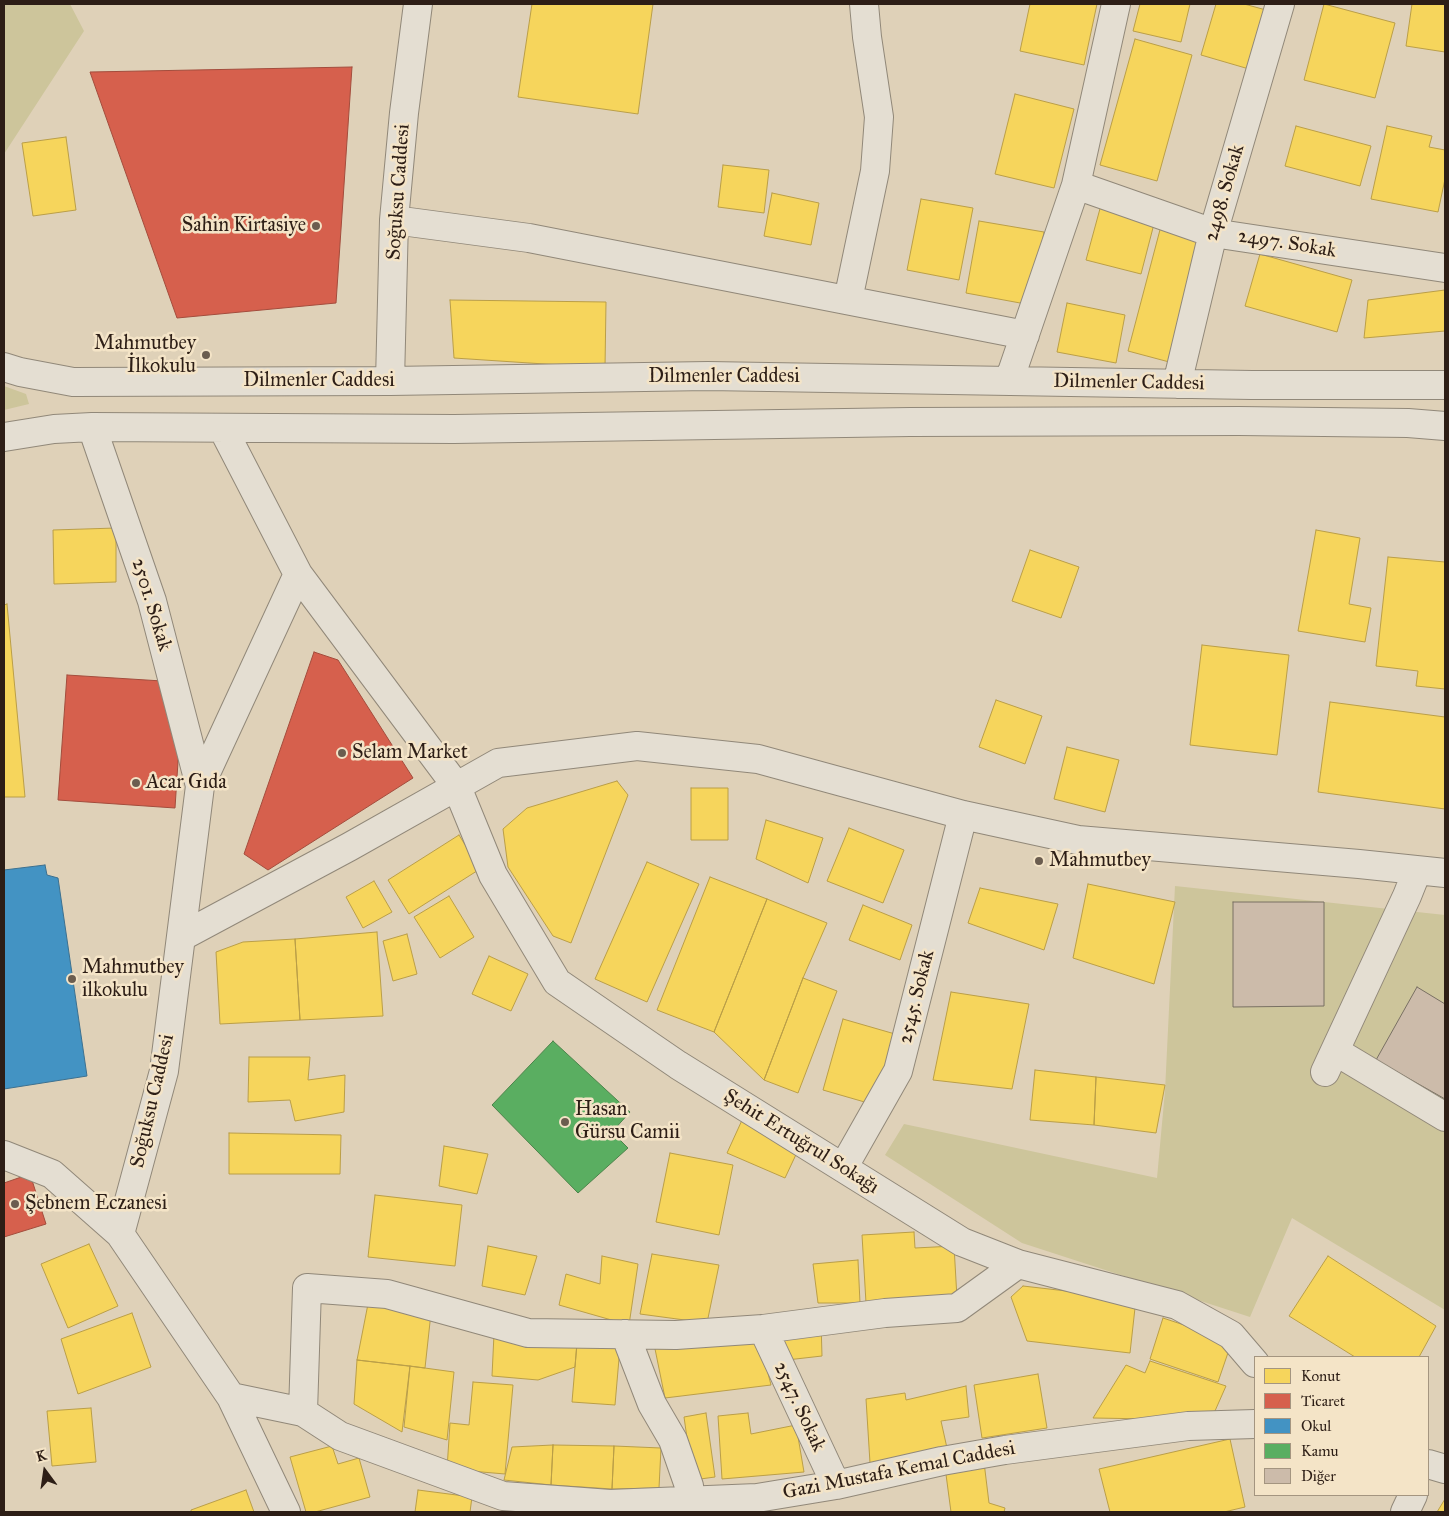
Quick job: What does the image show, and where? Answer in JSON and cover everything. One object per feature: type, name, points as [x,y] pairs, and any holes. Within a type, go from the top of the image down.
[{"type":"street","name":"Soğuksu Caddesi","points":[[390,381],[394,220],[404,113],[418,4]]},
{"type":"street","points":[[848,300],[875,172],[879,117],[864,4]]},
{"type":"street","points":[[1010,381],[1076,185],[1116,4]]},
{"type":"street","name":"2498. Sokak","points":[[1177,384],[1213,233],[1280,4]]},
{"type":"street","name":"2497. Sokak","points":[[1076,185],[1213,233],[1445,268]]},
{"type":"street","points":[[394,220],[529,238],[1025,335]]},
{"type":"street","name":"Dilmenler Caddesi","points":[[4,367],[73,382],[390,381],[708,376],[1177,384],[1445,385]]},
{"type":"street","name":"Dilmenler Caddesi","points":[[4,437],[54,429],[92,427],[454,429],[910,422],[1239,421],[1408,423],[1445,426]]},
{"type":"street","name":"2501. Sokak","points":[[92,427],[152,601],[200,786]]},
{"type":"street","name":"Şehit Ertuğrul Sokağı","points":[[223,429],[298,574],[456,787],[493,875],[557,982],[678,1066],[962,1242],[1018,1264],[1177,1306],[1231,1335],[1254,1362]]},
{"type":"street","points":[[200,786],[298,574]]},
{"type":"street","points":[[182,938],[498,763],[637,746],[758,759],[963,815],[1078,840],[1445,873]]},
{"type":"street","name":"Soğuksu Caddesi","points":[[120,1234],[164,1071],[200,786]]},
{"type":"street","name":"2545. Sokak","points":[[843,1168],[898,1071],[963,815]]},
{"type":"street","points":[[1417,870],[1407,896],[1330,1062],[1445,1117]]},
{"type":"street","points":[[4,1155],[52,1174],[120,1234],[231,1397],[286,1512]]},
{"type":"street","points":[[303,1412],[307,1288],[387,1294],[528,1333],[676,1335],[763,1329],[885,1314],[957,1308],[1018,1264]]},
{"type":"street","name":"2547. Sokak","points":[[763,1329],[836,1485]]},
{"type":"street","points":[[625,1334],[652,1404],[673,1440],[694,1507]]},
{"type":"street","name":"Gazi Mustafa Kemal Caddesi","points":[[231,1397],[303,1412],[340,1436],[503,1496],[606,1508],[694,1507],[836,1485],[942,1461],[1015,1448],[1188,1426],[1254,1424]]},
{"type":"street","points":[[1429,1464],[1445,1469]]},
{"type":"street","points":[[1405,1512],[1413,1496]]},
{"type":"shaded area","points":[[4,4],[70,4],[84,31],[4,154]]},
{"type":"shaded area","points":[[4,386],[26,394],[29,404],[4,410]]},
{"type":"shaded area","points":[[1175,886],[1445,915],[1445,1310],[1292,1218],[1250,1317],[1022,1243],[885,1155],[904,1124],[1157,1178],[1165,1091]]},
{"type":"building: Konut","points":[[532,4],[653,4],[638,114],[518,97]]},
{"type":"building: Konut","points":[[1030,4],[1097,4],[1084,65],[1020,51]]},
{"type":"building: Konut","points":[[1140,4],[1190,4],[1181,42],[1133,31]]},
{"type":"building: Konut","points":[[1216,4],[1244,4],[1266,10],[1249,69],[1201,55]]},
{"type":"building: Konut","points":[[1324,4],[1395,23],[1375,98],[1304,80]]},
{"type":"building: Konut","points":[[1412,4],[1445,4],[1445,52],[1406,46]]},
{"type":"building: Konut","points":[[1135,39],[1192,55],[1157,181],[1100,165]]},
{"type":"building: Konut","points":[[1015,94],[1074,109],[1054,188],[995,174]]},
{"type":"building: Konut","points":[[1296,126],[1371,146],[1360,186],[1285,166]]},
{"type":"building: Konut","points":[[1387,126],[1432,136],[1429,147],[1445,150],[1445,179],[1438,212],[1371,199]]},
{"type":"building: Konut","points":[[66,137],[76,210],[33,216],[22,143]]},
{"type":"building: Konut","points":[[723,165],[769,170],[764,213],[718,207]]},
{"type":"building: Konut","points":[[772,193],[819,203],[811,245],[764,236]]},
{"type":"building: Konut","points":[[921,199],[973,208],[959,280],[907,270]]},
{"type":"building: Konut","points":[[1101,205],[1155,220],[1141,274],[1086,260]]},
{"type":"building: Konut","points":[[979,221],[1044,232],[1031,305],[966,293]]},
{"type":"building: Konut","points":[[1161,226],[1206,238],[1173,363],[1128,351]]},
{"type":"building: Konut","points":[[1260,254],[1352,280],[1337,332],[1245,306]]},
{"type":"building: Konut","points":[[1445,290],[1445,331],[1364,338],[1368,300]]},
{"type":"building: Konut","points":[[450,300],[606,302],[605,368],[454,358]]},
{"type":"building: Konut","points":[[1067,303],[1125,315],[1116,363],[1057,352]]},
{"type":"building: Konut","points":[[116,528],[116,582],[54,584],[53,530]]},
{"type":"building: Konut","points":[[1316,530],[1360,538],[1349,604],[1371,608],[1365,642],[1298,631]]},
{"type":"building: Konut","points":[[1030,550],[1079,567],[1061,618],[1012,601]]},
{"type":"building: Konut","points":[[1388,557],[1445,562],[1445,689],[1416,686],[1418,671],[1376,666]]},
{"type":"building: Konut","points":[[7,604],[25,797],[4,797],[4,605]]},
{"type":"building: Konut","points":[[1202,645],[1289,655],[1277,755],[1190,745]]},
{"type":"building: Konut","points":[[996,700],[1042,716],[1025,764],[979,747]]},
{"type":"building: Konut","points":[[1330,702],[1445,717],[1445,809],[1318,792]]},
{"type":"building: Konut","points":[[1067,747],[1119,760],[1105,812],[1054,799]]},
{"type":"building: Konut","points":[[617,781],[628,795],[571,943],[553,936],[508,867],[503,829],[527,808]]},
{"type":"building: Konut","points":[[691,788],[728,788],[728,840],[691,840]]},
{"type":"building: Konut","points":[[766,820],[823,838],[808,883],[756,859]]},
{"type":"building: Konut","points":[[849,828],[904,850],[883,903],[827,881]]},
{"type":"building: Konut","points":[[459,835],[480,869],[409,914],[388,880]]},
{"type":"building: Konut","points":[[647,862],[699,884],[647,1002],[595,979]]},
{"type":"building: Konut","points":[[710,877],[767,899],[714,1032],[657,1010]]},
{"type":"building: Konut","points":[[374,881],[392,912],[363,928],[346,897]]},
{"type":"building: Konut","points":[[1088,884],[1175,902],[1154,984],[1073,958]]},
{"type":"building: Konut","points":[[980,888],[1058,904],[1044,950],[968,923]]},
{"type":"building: Konut","points":[[449,896],[474,937],[440,958],[414,917]]},
{"type":"building: Konut","points":[[767,899],[827,923],[803,978],[764,1080],[714,1032]]},
{"type":"building: Konut","points":[[863,905],[912,925],[900,960],[849,940]]},
{"type":"building: Konut","points":[[377,932],[383,1016],[300,1020],[295,939]]},
{"type":"building: Konut","points":[[407,934],[417,974],[393,981],[383,941]]},
{"type":"building: Konut","points":[[295,939],[300,1020],[220,1024],[216,952],[243,942]]},
{"type":"building: Konut","points":[[489,956],[528,974],[511,1011],[472,994]]},
{"type":"building: Konut","points":[[803,978],[837,991],[798,1093],[764,1080]]},
{"type":"building: Konut","points":[[951,992],[1029,1004],[1012,1089],[933,1080]]},
{"type":"building: Konut","points":[[843,1019],[895,1034],[875,1105],[823,1090]]},
{"type":"building: Konut","points":[[249,1057],[310,1057],[308,1080],[345,1075],[344,1112],[295,1121],[290,1100],[248,1102]]},
{"type":"building: Konut","points":[[1035,1070],[1096,1077],[1094,1125],[1030,1120]]},
{"type":"building: Konut","points":[[1096,1077],[1165,1085],[1156,1133],[1094,1125]]},
{"type":"building: Konut","points":[[743,1118],[800,1146],[785,1178],[727,1153]]},
{"type":"building: Konut","points":[[229,1133],[341,1135],[340,1174],[229,1174]]},
{"type":"building: Konut","points":[[444,1146],[488,1154],[477,1194],[439,1186]]},
{"type":"building: Konut","points":[[670,1153],[733,1165],[719,1235],[656,1222]]},
{"type":"building: Konut","points":[[375,1195],[462,1205],[455,1266],[368,1257]]},
{"type":"building: Konut","points":[[914,1232],[915,1248],[954,1246],[957,1298],[866,1303],[862,1235]]},
{"type":"building: Konut","points":[[89,1244],[118,1306],[68,1328],[41,1264]]},
{"type":"building: Konut","points":[[488,1246],[537,1256],[525,1295],[482,1286]]},
{"type":"building: Konut","points":[[652,1254],[719,1265],[707,1323],[640,1314]]},
{"type":"building: Konut","points":[[602,1256],[638,1264],[629,1325],[559,1305],[566,1274],[600,1284]]},
{"type":"building: Konut","points":[[1328,1256],[1436,1326],[1420,1356],[1353,1356],[1289,1316]]},
{"type":"building: Konut","points":[[858,1260],[860,1303],[818,1303],[813,1264]]},
{"type":"building: Konut","points":[[1023,1286],[1136,1299],[1130,1353],[1027,1341],[1011,1297]]},
{"type":"building: Konut","points":[[368,1304],[431,1313],[425,1368],[357,1360]]},
{"type":"building: Konut","points":[[132,1313],[151,1367],[78,1394],[61,1339]]},
{"type":"building: Konut","points":[[1163,1318],[1232,1341],[1218,1382],[1150,1359]]},
{"type":"building: Konut","points":[[821,1322],[822,1356],[778,1361],[773,1328]]},
{"type":"building: Konut","points":[[757,1330],[771,1385],[665,1398],[654,1344]]},
{"type":"building: Konut","points":[[494,1334],[577,1343],[575,1367],[538,1380],[492,1376]]},
{"type":"building: Konut","points":[[577,1343],[620,1347],[615,1405],[572,1402]]},
{"type":"building: Konut","points":[[357,1360],[410,1366],[402,1432],[354,1404]]},
{"type":"building: Konut","points":[[1150,1361],[1226,1386],[1211,1420],[1093,1418],[1126,1365],[1145,1373]]},
{"type":"building: Konut","points":[[410,1366],[454,1372],[447,1440],[404,1427]]},
{"type":"building: Konut","points":[[1038,1374],[1047,1428],[982,1438],[974,1385]]},
{"type":"building: Konut","points":[[473,1382],[513,1385],[505,1474],[447,1469],[450,1423],[469,1425]]},
{"type":"building: Konut","points":[[966,1386],[969,1417],[941,1421],[947,1448],[870,1463],[866,1399],[905,1393],[906,1400]]},
{"type":"building: Konut","points":[[91,1408],[96,1462],[52,1466],[47,1411]]},
{"type":"building: Konut","points":[[706,1413],[715,1477],[693,1480],[684,1417]]},
{"type":"building: Konut","points":[[748,1413],[751,1434],[796,1425],[804,1472],[722,1479],[718,1416]]},
{"type":"building: Konut","points":[[1230,1439],[1245,1507],[1224,1512],[1110,1512],[1099,1469]]},
{"type":"building: Konut","points":[[553,1445],[551,1485],[504,1480],[512,1447]]},
{"type":"building: Konut","points":[[553,1445],[614,1446],[612,1489],[551,1485]]},
{"type":"building: Konut","points":[[332,1446],[338,1464],[359,1458],[370,1497],[315,1512],[306,1512],[290,1457]]},
{"type":"building: Konut","points":[[614,1446],[661,1448],[659,1488],[612,1489]]},
{"type":"building: Konut","points":[[984,1462],[989,1503],[1005,1508],[1004,1512],[951,1512],[945,1467]]},
{"type":"building: Konut","points":[[246,1490],[254,1512],[191,1512],[191,1510]]},
{"type":"building: Konut","points":[[418,1490],[472,1497],[470,1512],[415,1512]]},
{"type":"building: Konut","points":[[1445,1499],[1445,1512],[1437,1512]]},
{"type":"building: Ticaret","points":[[352,67],[336,303],[177,318],[90,72]]},
{"type":"building: Ticaret","points":[[314,652],[338,660],[413,778],[268,870],[244,854]]},
{"type":"building: Ticaret","points":[[67,675],[162,681],[180,731],[175,808],[58,800]]},
{"type":"building: Ticaret","points":[[30,1174],[46,1224],[4,1237],[4,1183]]},
{"type":"building: Okul","points":[[45,865],[47,875],[58,878],[87,1076],[4,1089],[4,870]]},
{"type":"building: Kamu","name":"Hasan Gürsu Camii","points":[[553,1041],[630,1112],[612,1132],[628,1148],[578,1193],[492,1105]]},
{"type":"building: Diğer","points":[[1233,902],[1324,902],[1324,1006],[1233,1007]]},
{"type":"building: Diğer","points":[[1417,987],[1445,1004],[1445,1099],[1376,1060]]},
{"type":"place","name":"Sahin Kirtasiye","points":[[316,226]]},
{"type":"place","name":"Mahmutbey İlkokulu","points":[[206,355]]},
{"type":"place","name":"Selam Market","points":[[342,753]]},
{"type":"place","name":"Acar Gıda","points":[[136,783]]},
{"type":"place","name":"Mahmutbey","points":[[1039,861]]},
{"type":"place","name":"Mahmutbey ilkokulu","points":[[72,979]]},
{"type":"place","name":"Hasan Gürsu Camii","points":[[565,1122]]},
{"type":"place","name":"Şebnem Eczanesi","points":[[15,1204]]}]
